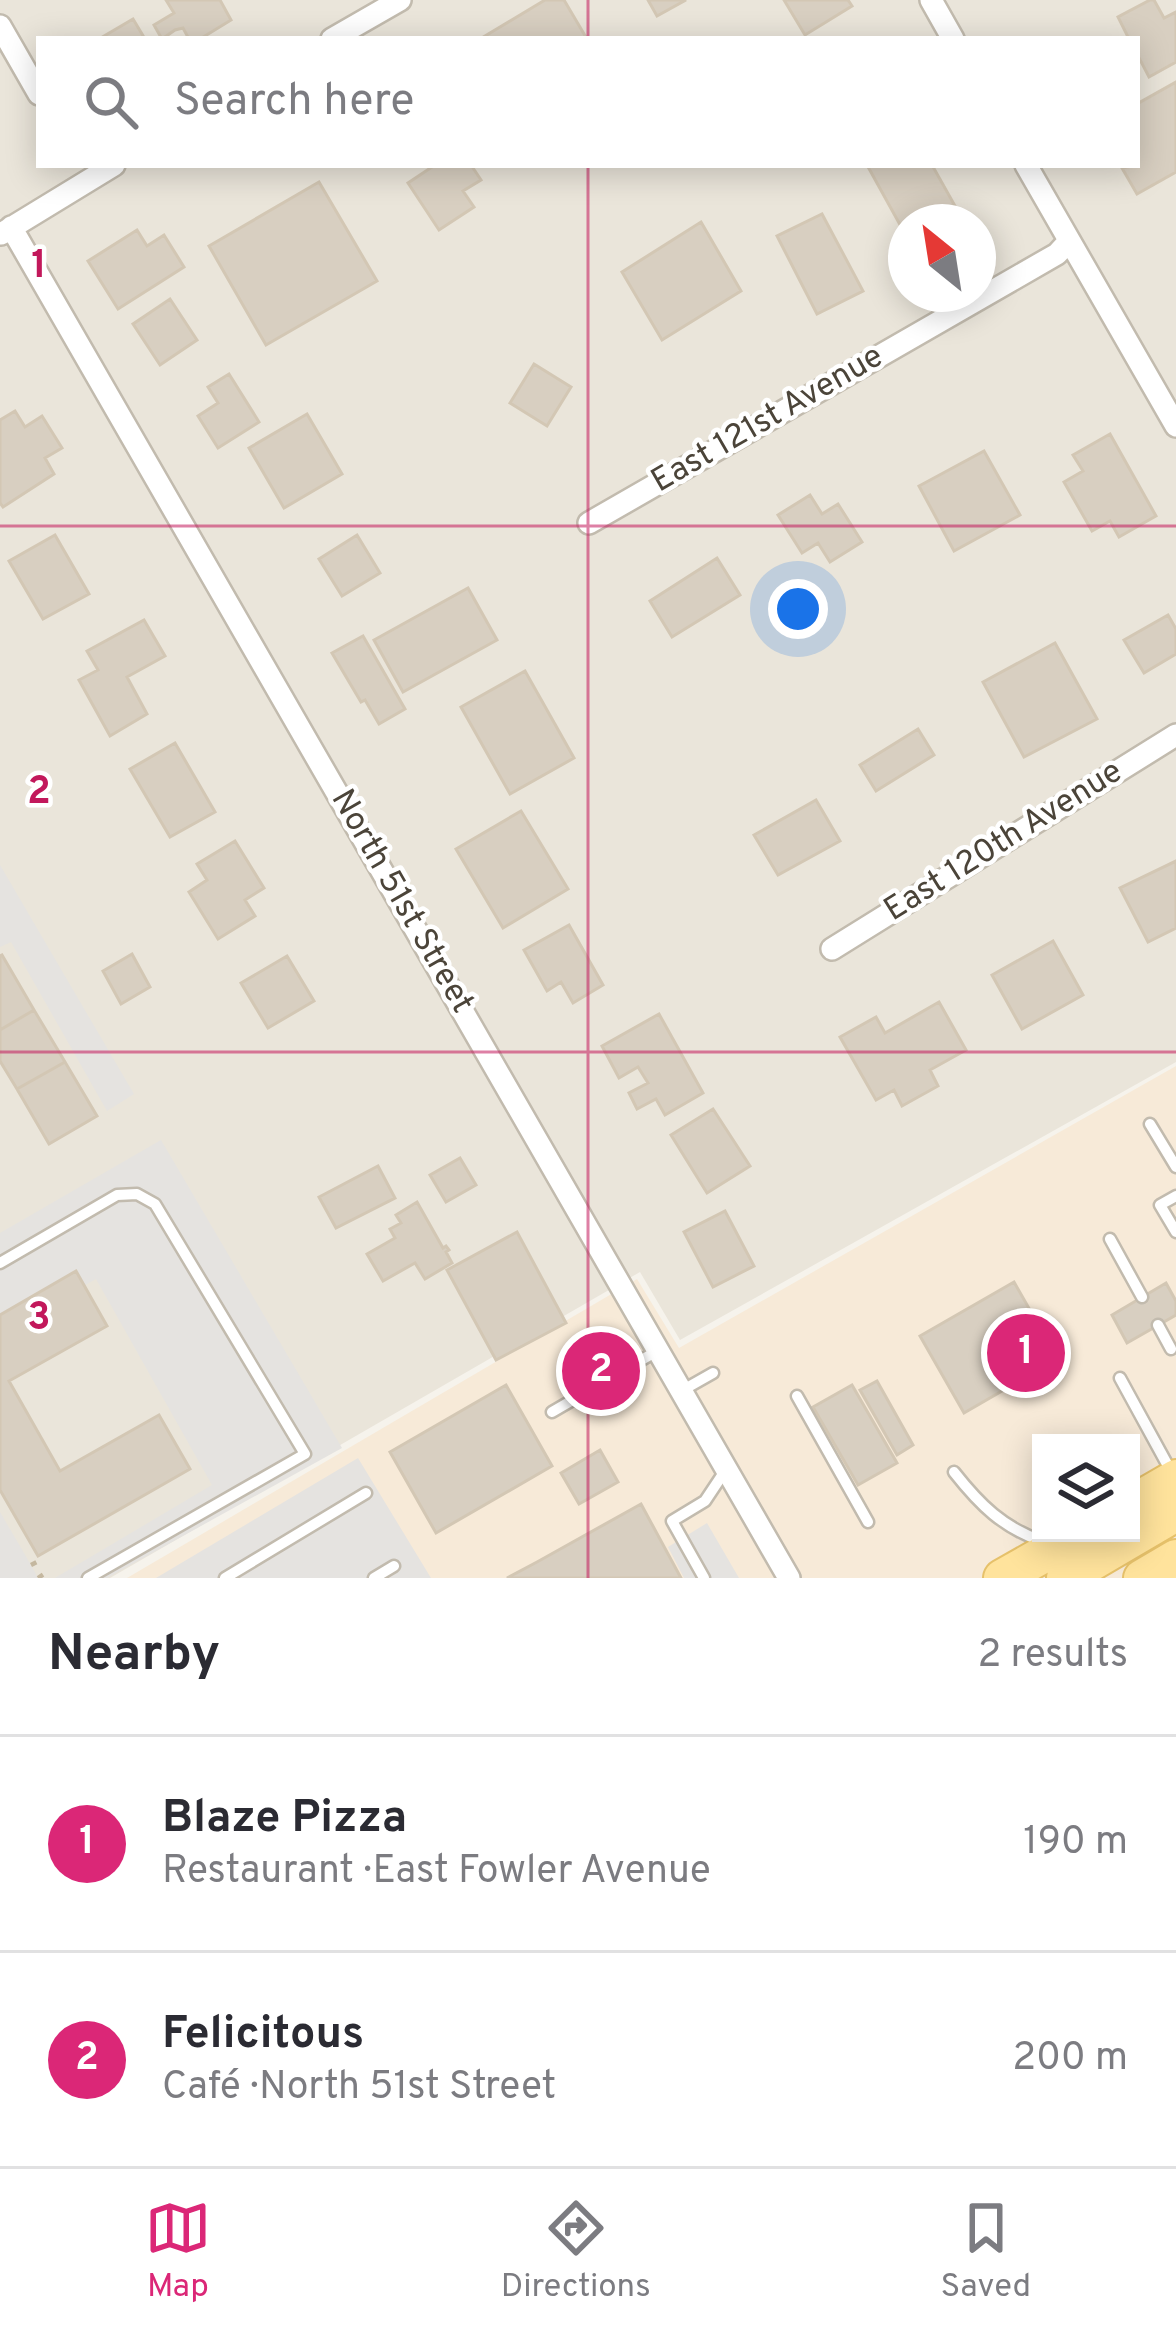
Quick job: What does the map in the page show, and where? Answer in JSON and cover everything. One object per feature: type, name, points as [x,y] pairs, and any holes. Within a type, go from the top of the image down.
[{"type":"main road","points":[[1140,1499],[1175,1479]]},
{"type":"main road","points":[[1003,1578],[1176,1513]]},
{"type":"main road","points":[[1142,1578],[1176,1558]]},
{"type":"street","points":[[337,36],[400,0]]},
{"type":"street","points":[[931,0],[951,36]]},
{"type":"street","points":[[0,26],[36,89]]},
{"type":"street","points":[[1028,168],[1176,426]]},
{"type":"street","points":[[6,231],[84,172]]},
{"type":"street","name":"North 51st Street","points":[[6,231],[789,1578]]},
{"type":"street","name":"East 121st Avenue","points":[[589,523],[1057,254],[1070,241]]},
{"type":"street","name":"East 120th Avenue","points":[[832,949],[1176,735]]},
{"type":"lane","points":[[1150,1124],[1176,1167]]},
{"type":"lane","points":[[0,1263],[117,1195],[136,1195],[155,1204],[305,1454],[88,1578]]},
{"type":"lane","points":[[1176,1196],[1160,1204],[1176,1232]]},
{"type":"lane","points":[[1110,1239],[1142,1298]]},
{"type":"lane","points":[[1158,1325],[1171,1349]]},
{"type":"lane","points":[[552,1412],[660,1349]]},
{"type":"lane","points":[[682,1390],[713,1373]]},
{"type":"lane","points":[[1120,1378],[1175,1479]]},
{"type":"lane","points":[[796,1396],[868,1522]]},
{"type":"lane","points":[[704,1578],[672,1521],[705,1501],[727,1468]]},
{"type":"lane","points":[[954,1472],[988,1512],[1068,1552]]},
{"type":"lane","points":[[225,1578],[248,1572],[366,1493]]},
{"type":"lane","points":[[374,1578],[394,1566]]},
{"type":"shaded area","points":[[0,0],[1176,0],[1176,1062],[680,1340],[640,1272],[110,1578],[0,1578]]},
{"type":"shaded area","points":[[0,865],[134,1094],[107,1111],[11,942],[0,947]]},
{"type":"shaded area","points":[[1176,1066],[1176,1578],[127,1578],[637,1279],[679,1348]]},
{"type":"shaded area","points":[[161,1140],[342,1448],[107,1578],[55,1578],[212,1485],[96,1279],[0,1333],[0,1233]]},
{"type":"shaded area","points":[[358,1458],[431,1578],[156,1578]]},
{"type":"shaded area","points":[[0,1512],[31,1565],[38,1578],[0,1578]]},
{"type":"shaded area","points":[[707,1523],[739,1578],[684,1578],[668,1547]]},
{"type":"building","points":[[166,0],[220,0],[231,20],[205,36],[187,36],[183,28],[160,36],[154,25],[174,13]]},
{"type":"building","points":[[545,0],[564,0],[585,36],[485,36]]},
{"type":"building","points":[[648,0],[686,0],[657,16]]},
{"type":"building","points":[[784,0],[848,0],[852,6],[805,35]]},
{"type":"building","points":[[1150,0],[1164,18],[1176,12],[1176,62],[1149,77],[1140,60],[1140,36],[1128,36],[1118,17]]},
{"type":"building","points":[[133,19],[143,36],[104,36]]},
{"type":"building","points":[[1176,82],[1176,172],[1137,194],[1122,168],[1140,168],[1140,102]]},
{"type":"building","points":[[430,168],[473,168],[481,180],[463,191],[474,207],[439,230],[408,183]]},
{"type":"building","points":[[869,168],[934,168],[954,204],[889,204]]},
{"type":"building","points":[[319,182],[377,281],[266,345],[209,246]]},
{"type":"building","points":[[822,214],[863,291],[817,314],[777,236]]},
{"type":"building","points":[[701,222],[741,291],[662,340],[622,272]]},
{"type":"building","points":[[137,230],[147,246],[164,235],[184,267],[118,309],[88,261]]},
{"type":"building","points":[[170,299],[197,340],[160,365],[133,324]]},
{"type":"building","points":[[534,364],[571,387],[547,426],[510,403]]},
{"type":"building","points":[[229,374],[259,422],[218,448],[198,416],[218,403],[208,387]]},
{"type":"building","points":[[15,411],[25,427],[42,416],[62,448],[45,458],[54,474],[3,507],[0,420]]},
{"type":"building","points":[[307,414],[342,474],[284,508],[249,448]]},
{"type":"building","points":[[1110,434],[1156,516],[1119,537],[1110,521],[1092,531],[1064,482],[1083,471],[1073,455]]},
{"type":"building","points":[[984,451],[1020,515],[954,551],[919,486]]},
{"type":"building","points":[[810,495],[822,514],[838,504],[862,542],[830,562],[818,543],[802,553],[778,515]]},
{"type":"building","points":[[55,535],[89,594],[43,619],[9,561]]},
{"type":"building","points":[[357,535],[380,573],[342,596],[319,559]]},
{"type":"building","points":[[717,558],[740,595],[672,637],[650,601]]},
{"type":"building","points":[[468,588],[497,640],[403,692],[374,640]]},
{"type":"building","points":[[1168,615],[1176,629],[1176,654],[1144,673],[1124,640]]},
{"type":"building","points":[[144,620],[165,656],[127,677],[147,714],[110,736],[79,680],[98,670],[87,651]]},
{"type":"building","points":[[363,636],[405,709],[379,724],[332,653]]},
{"type":"building","points":[[1055,643],[1097,719],[1024,757],[983,682]]},
{"type":"building","points":[[525,671],[574,758],[510,794],[461,707]]},
{"type":"building","points":[[918,729],[934,755],[876,791],[860,765]]},
{"type":"building","points":[[175,743],[215,812],[170,837],[130,769]]},
{"type":"building","points":[[816,800],[840,841],[778,875],[754,835]]},
{"type":"building","points":[[521,811],[568,889],[503,928],[456,849]]},
{"type":"building","points":[[235,841],[264,888],[245,900],[255,916],[218,939],[189,892],[207,880],[197,864]]},
{"type":"building","points":[[1176,861],[1176,928],[1148,942],[1120,888]]},
{"type":"building","points":[[569,925],[603,985],[573,1003],[561,982],[547,991],[524,950]]},
{"type":"building","points":[[1053,941],[1083,995],[1022,1029],[992,975]]},
{"type":"building","points":[[132,954],[150,987],[121,1004],[103,971]]},
{"type":"building","points":[[0,956],[34,1010],[0,1030]]},
{"type":"building","points":[[287,956],[314,1001],[268,1028],[241,983]]},
{"type":"building","points":[[939,1002],[966,1050],[930,1070],[938,1086],[902,1106],[894,1090],[876,1100],[840,1037],[876,1017],[885,1033]]},
{"type":"building","points":[[34,1010],[65,1062],[17,1089],[0,1061],[0,1030]]},
{"type":"building","points":[[659,1014],[703,1093],[665,1115],[656,1099],[637,1109],[629,1093],[648,1083],[638,1067],[619,1078],[602,1046]]},
{"type":"building","points":[[65,1062],[97,1116],[49,1144],[17,1089]]},
{"type":"building","points":[[713,1109],[750,1166],[707,1193],[671,1135]]},
{"type":"building","points":[[460,1158],[476,1185],[446,1202],[430,1175]]},
{"type":"building","points":[[378,1166],[395,1198],[336,1228],[319,1197]]},
{"type":"building","points":[[417,1202],[443,1248],[449,1250],[452,1263],[425,1279],[415,1263],[383,1281],[367,1254],[395,1238],[390,1229],[401,1223],[396,1215]]},
{"type":"building","points":[[725,1211],[754,1266],[713,1287],[684,1232]]},
{"type":"building","points":[[517,1232],[566,1323],[496,1360],[447,1270]]},
{"type":"building","points":[[76,1271],[107,1326],[9,1381],[60,1471],[159,1415],[190,1469],[38,1556],[0,1490],[0,1315]]},
{"type":"building","points":[[1014,1282],[1047,1340],[1052,1337],[1066,1361],[1042,1374],[1040,1369],[964,1413],[920,1336]]},
{"type":"building","points":[[1166,1283],[1176,1301],[1176,1315],[1127,1343],[1112,1315]]},
{"type":"building","points":[[877,1381],[913,1445],[897,1455],[860,1390]]},
{"type":"building","points":[[506,1385],[552,1466],[436,1533],[390,1452]]},
{"type":"building","points":[[852,1385],[897,1463],[858,1485],[813,1407]]},
{"type":"building","points":[[600,1450],[618,1482],[579,1504],[561,1473]]},
{"type":"building","points":[[641,1504],[681,1578],[507,1578],[537,1562]]},
{"type":"place","name":"Blaze Pizza","points":[[1026,1353]]},
{"type":"place","name":"Felicitous","points":[[601,1371]]}]
